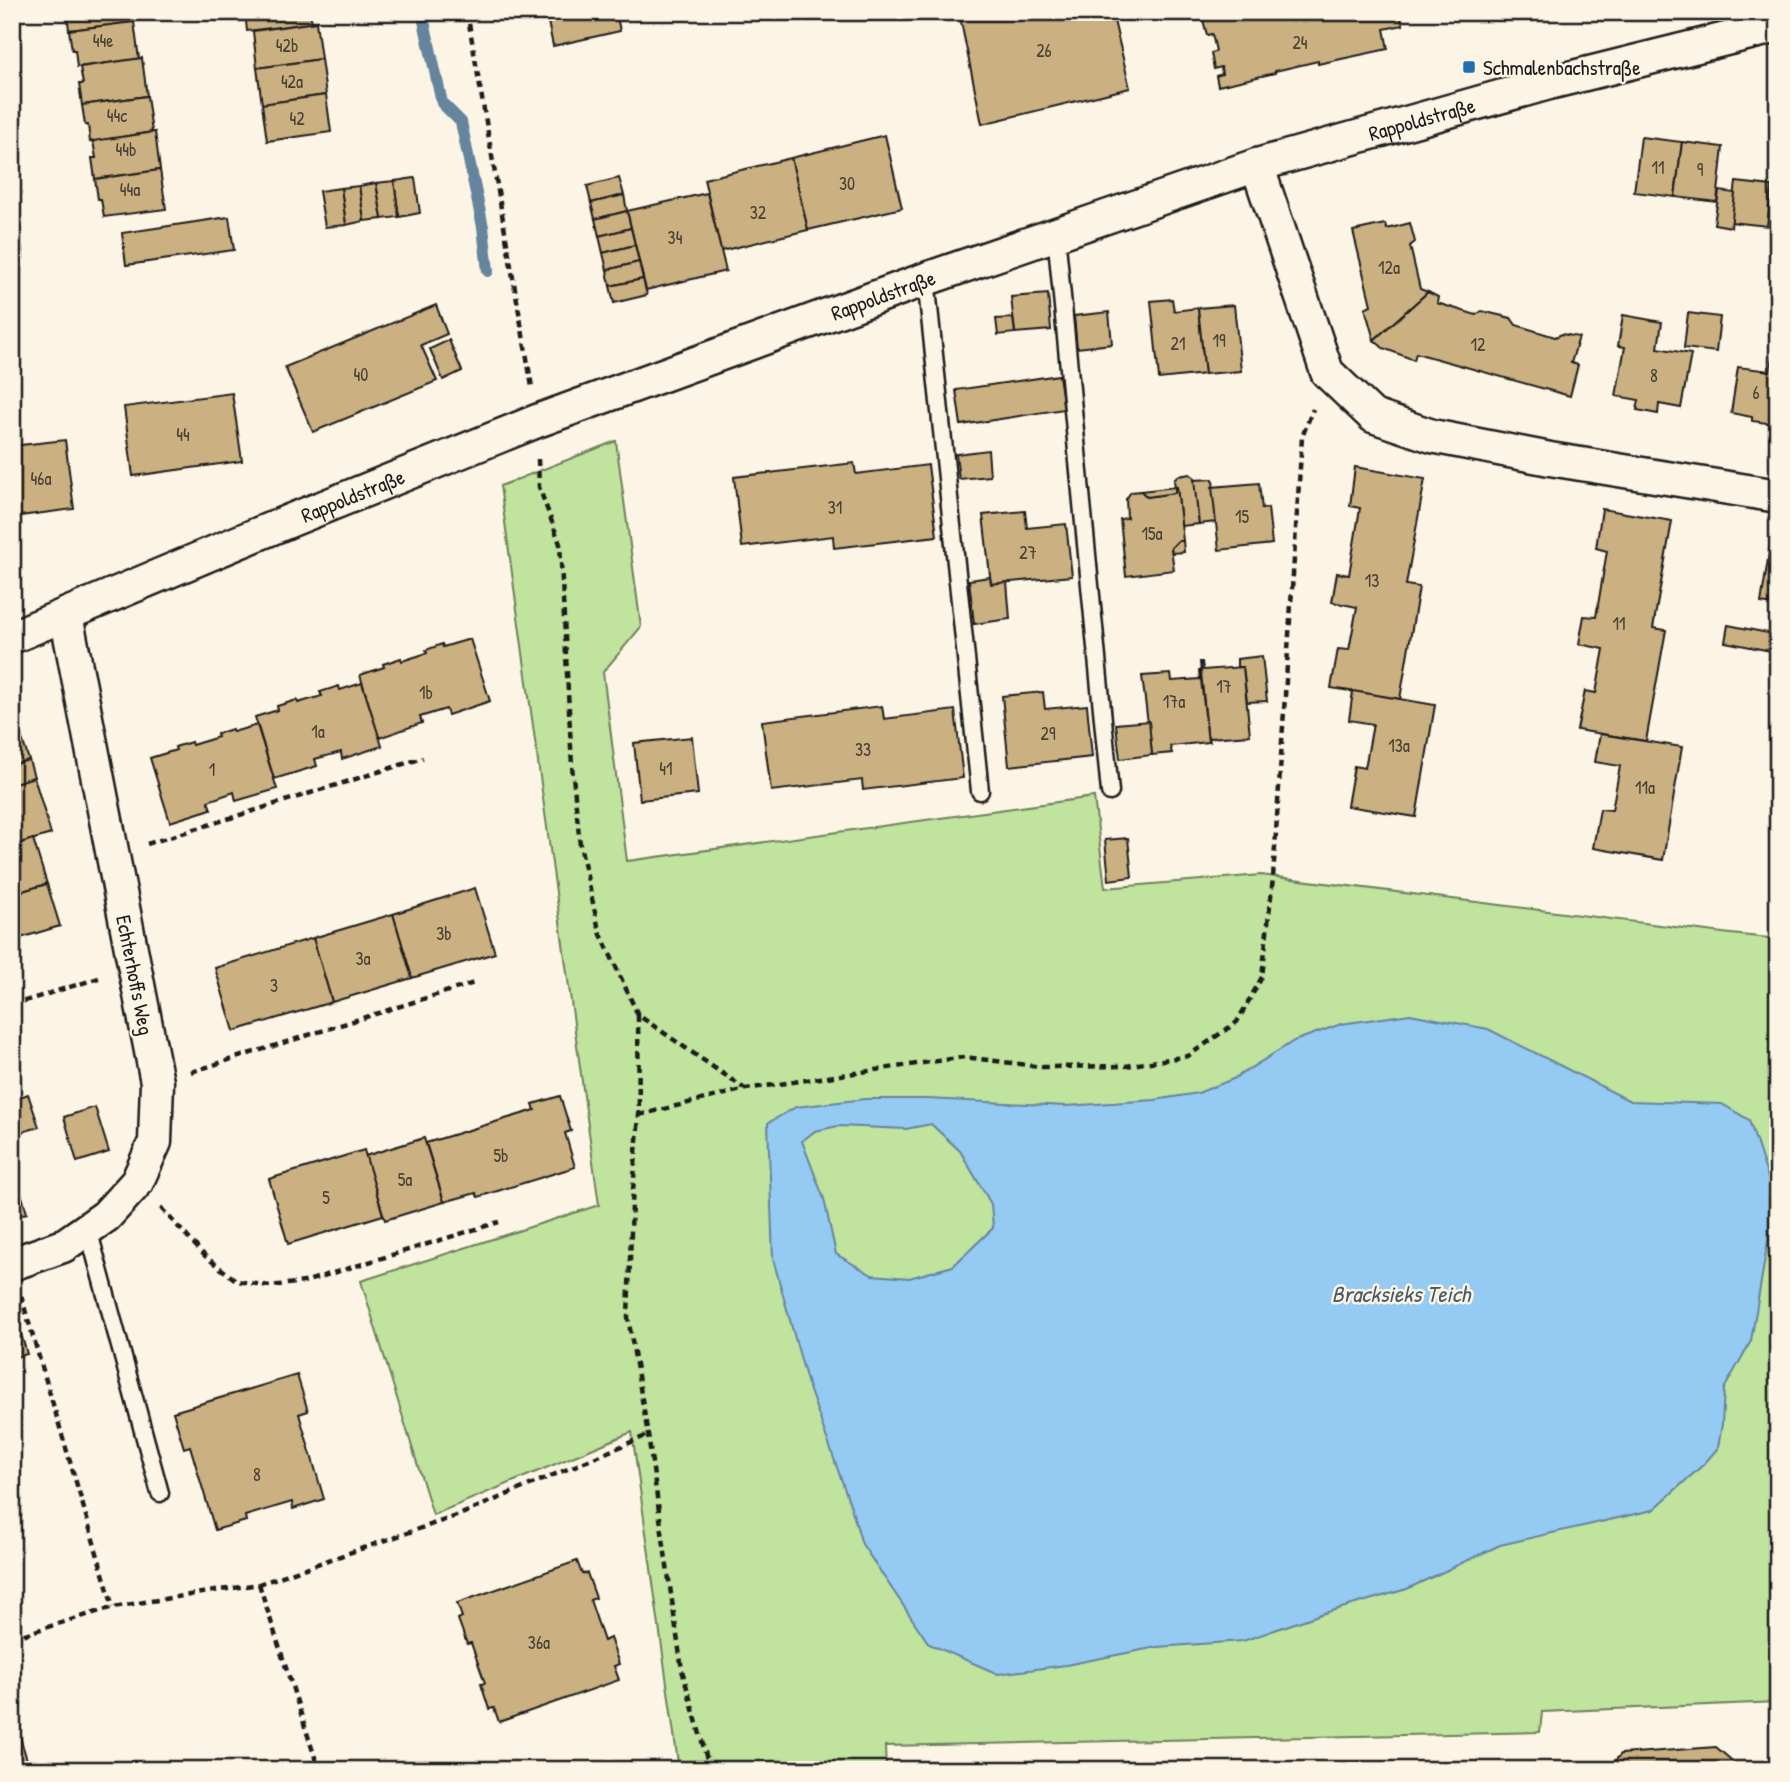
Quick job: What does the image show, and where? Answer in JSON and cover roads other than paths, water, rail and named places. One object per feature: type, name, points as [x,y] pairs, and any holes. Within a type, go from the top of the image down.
[{"type":"street","name":"Rappoldstraße","points":[[12,637],[537,421],[1056,234],[1258,165],[1549,83],[1778,26]]},
{"type":"street","points":[[1258,165],[1327,372],[1373,416],[1432,436],[1550,459],[1778,496]]},
{"type":"street","name":"Echterhoffs Weg","points":[[16,1278],[106,1216],[137,1182],[155,1142],[157,1082],[66,615]]},
{"type":"lane","points":[[1056,234],[1110,792]]},
{"type":"lane","points":[[926,279],[980,791]]},
{"type":"lane","points":[[88,1229],[160,1493]]},
{"type":"water","name":"Bracksieks Teich","points":[[1410,1014],[1488,1029],[1630,1101],[1722,1104],[1749,1120],[1775,1199],[1751,1341],[1724,1389],[1718,1448],[1653,1510],[1500,1545],[1407,1589],[1321,1614],[1243,1641],[1157,1647],[1066,1665],[998,1674],[929,1644],[862,1544],[808,1385],[773,1259],[768,1123],[796,1107],[865,1099],[928,1099],[1066,1106],[1155,1100],[1198,1093],[1233,1079],[1294,1041],[1341,1024]],"holes":[[[931,1124],[960,1151],[991,1204],[993,1228],[953,1266],[909,1278],[872,1275],[836,1254],[824,1199],[802,1141],[815,1131],[838,1126],[906,1129]]]},
{"type":"waterway","points":[[422,12],[442,103],[461,122],[483,227],[488,271]]},
{"type":"place","name":"Schmalenbachstraße","points":[[1469,67]]}]
